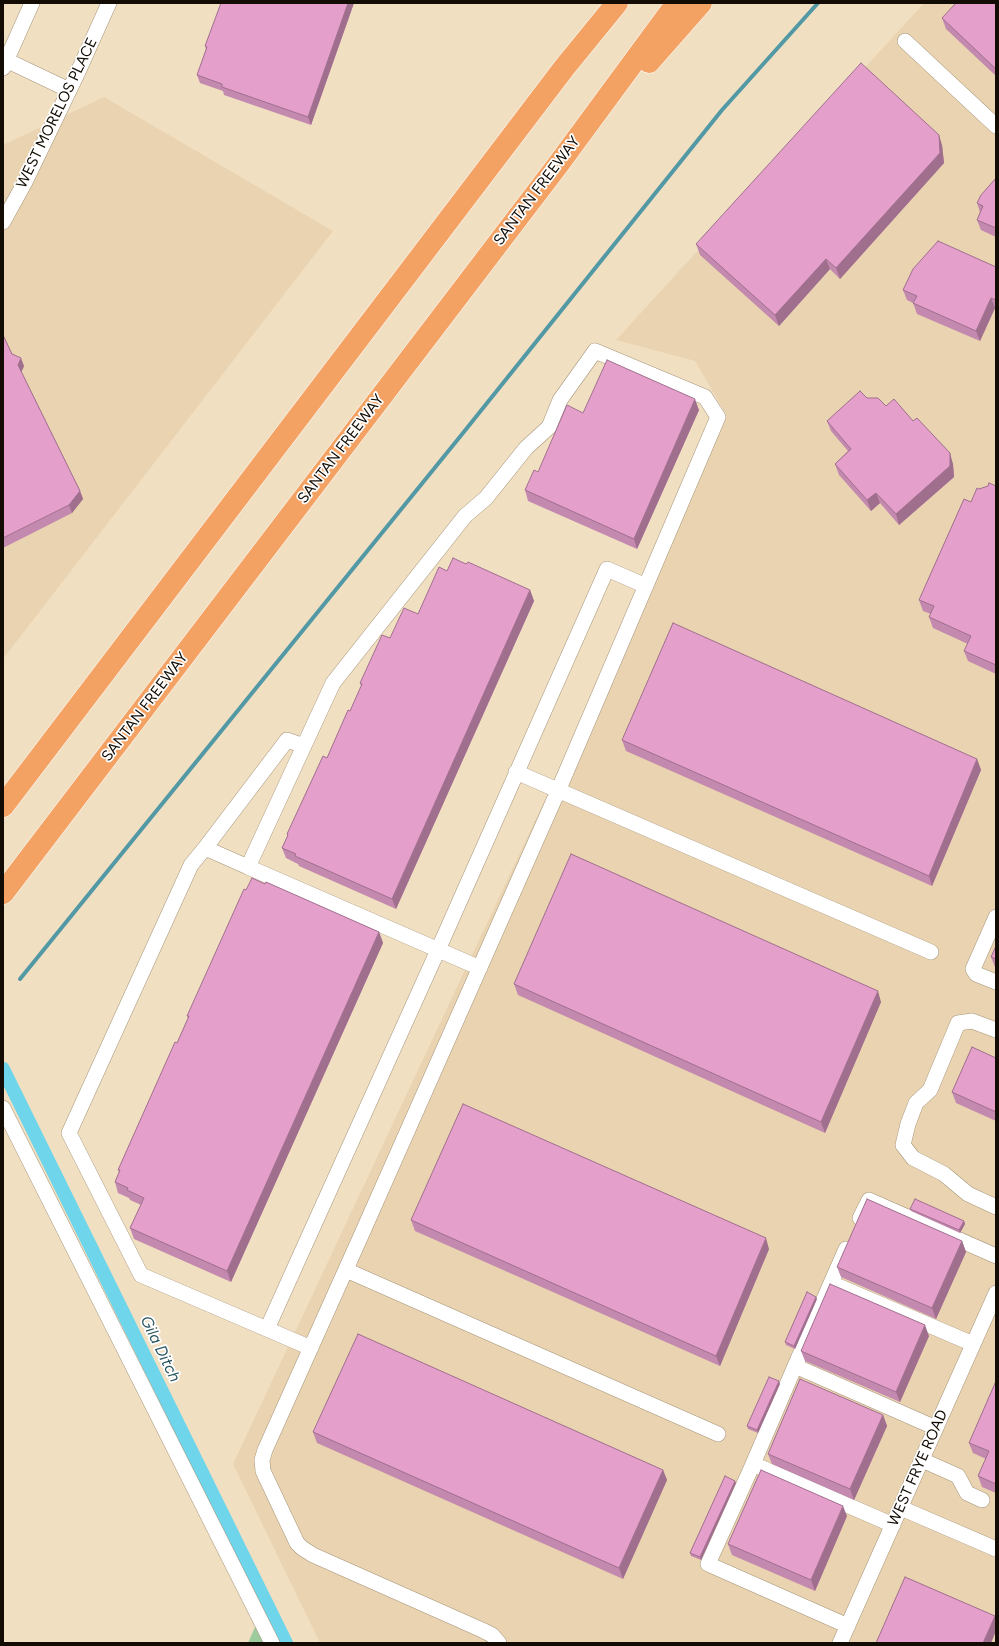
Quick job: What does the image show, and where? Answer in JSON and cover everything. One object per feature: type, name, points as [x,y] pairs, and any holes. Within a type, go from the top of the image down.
[{"type":"highway","points":[[564,68],[604,3]]},
{"type":"highway","points":[[3,806],[564,68],[617,3]]},
{"type":"highway","name":"SANTAN FREEWAY","points":[[3,894],[557,166],[677,3]]},
{"type":"highway","points":[[557,166],[702,3]]},
{"type":"street","points":[[32,3],[5,64],[69,90]]},
{"type":"street","name":"WEST MORELOS PLACE","points":[[3,222],[25,182],[109,3]]},
{"type":"street","points":[[905,41],[996,126]]},
{"type":"street","points":[[248,867],[333,683],[465,516],[486,498],[526,448],[549,427],[560,400],[595,351],[704,397],[718,417],[558,791],[262,1460],[263,1471],[297,1543],[313,1555],[482,1630],[492,1635],[499,1643]]},
{"type":"street","points":[[267,1329],[438,950],[607,568],[646,586]]},
{"type":"street","points":[[304,746],[287,740],[191,865],[69,1133],[141,1275],[311,1348]]},
{"type":"street","points":[[516,772],[931,952]]},
{"type":"street","points":[[205,848],[480,968]]},
{"type":"street","points":[[996,917],[972,969],[976,974],[996,982]]},
{"type":"street","points":[[994,1201],[968,1194],[944,1174],[913,1158],[904,1145],[908,1124],[916,1103],[930,1090],[958,1023],[972,1021],[996,1030]]},
{"type":"street","points":[[3,1108],[272,1643]]},
{"type":"street","points":[[848,1626],[708,1564],[753,1464],[794,1366],[869,1200],[996,1256]]},
{"type":"street","points":[[346,1270],[718,1434]]},
{"type":"street","points":[[831,1283],[973,1344]]},
{"type":"street","name":"WEST FRYE ROAD","points":[[840,1643],[973,1344],[991,1316],[996,1292]]},
{"type":"street","points":[[794,1366],[936,1428]]},
{"type":"street","points":[[922,1460],[958,1476],[966,1493],[982,1500]]},
{"type":"street","points":[[753,1464],[893,1525]]},
{"type":"street","points":[[901,1508],[996,1549]]},
{"type":"shaded area","points":[[924,3],[996,3],[996,1643],[320,1643],[233,1464],[726,414],[695,361],[616,340]]},
{"type":"shaded area","points":[[104,97],[333,231],[3,659],[3,145]]},
{"type":"green space","points":[[259,1618],[272,1643],[248,1643]]},
{"type":"building","points":[[221,3],[348,3],[308,117],[222,87],[222,84],[197,75],[207,47],[205,46]]},
{"type":"building","points":[[956,3],[996,3],[996,69],[942,18]]},
{"type":"building","points":[[861,63],[939,135],[940,153],[836,268],[826,259],[775,315],[696,244]]},
{"type":"building","points":[[996,178],[996,228],[977,220],[983,206],[977,203],[981,195]]},
{"type":"building","points":[[938,241],[996,267],[996,300],[991,298],[976,331],[913,303],[917,296],[903,290],[913,269]]},
{"type":"building","points":[[3,335],[12,354],[21,358],[18,365],[80,491],[69,505],[3,538]]},
{"type":"building","points":[[607,360],[695,399],[634,539],[525,490],[534,470],[538,472],[567,405],[583,413]]},
{"type":"building","points":[[860,391],[867,398],[878,398],[886,406],[894,399],[913,421],[917,418],[950,453],[950,466],[896,514],[876,493],[867,500],[835,464],[851,449],[827,421]]},
{"type":"building","points":[[989,483],[996,486],[996,665],[964,651],[971,636],[929,617],[934,606],[919,600],[964,499],[971,502],[977,488],[979,489],[988,486]]},
{"type":"building","points":[[453,558],[466,564],[468,562],[530,590],[392,899],[295,856],[296,854],[282,848],[323,756],[327,758],[348,710],[350,711],[362,684],[360,683],[382,635],[390,638],[404,608],[418,614],[439,567],[447,571]]},
{"type":"building","points":[[673,623],[977,759],[929,876],[622,740]]},
{"type":"building","points":[[571,854],[878,991],[821,1122],[514,984]]},
{"type":"building","points":[[252,878],[265,884],[266,882],[379,932],[227,1271],[130,1228],[144,1198],[127,1190],[128,1188],[115,1182],[120,1170],[118,1170],[175,1042],[177,1043],[189,1016],[187,1016],[244,889],[246,890]]},
{"type":"building","points":[[996,946],[996,959],[991,957]]},
{"type":"building","points":[[972,1047],[996,1058],[996,1112],[952,1092]]},
{"type":"building","points":[[463,1104],[766,1238],[716,1356],[411,1220]]},
{"type":"building","points":[[867,1199],[962,1241],[932,1308],[837,1267]]},
{"type":"building","points":[[915,1199],[964,1221],[959,1230],[910,1209]]},
{"type":"building","points":[[830,1284],[925,1325],[896,1392],[801,1351]]},
{"type":"building","points":[[807,1292],[816,1297],[794,1346],[785,1342]]},
{"type":"building","points":[[358,1334],[663,1470],[619,1568],[313,1432]]},
{"type":"building","points":[[769,1377],[779,1381],[757,1430],[747,1426]]},
{"type":"building","points":[[800,1379],[883,1415],[850,1489],[768,1454]]},
{"type":"building","points":[[996,1381],[996,1484],[978,1476],[989,1451],[969,1443]]},
{"type":"building","points":[[761,1470],[843,1506],[811,1580],[728,1544]]},
{"type":"building","points":[[725,1476],[735,1481],[700,1557],[690,1553]]},
{"type":"building","points":[[905,1577],[995,1616],[983,1643],[876,1643]]},
{"type":"waterway","points":[[20,979],[463,433],[722,110],[818,3]]},
{"type":"waterway","name":"Gila Ditch","points":[[3,1069],[286,1643]]}]
